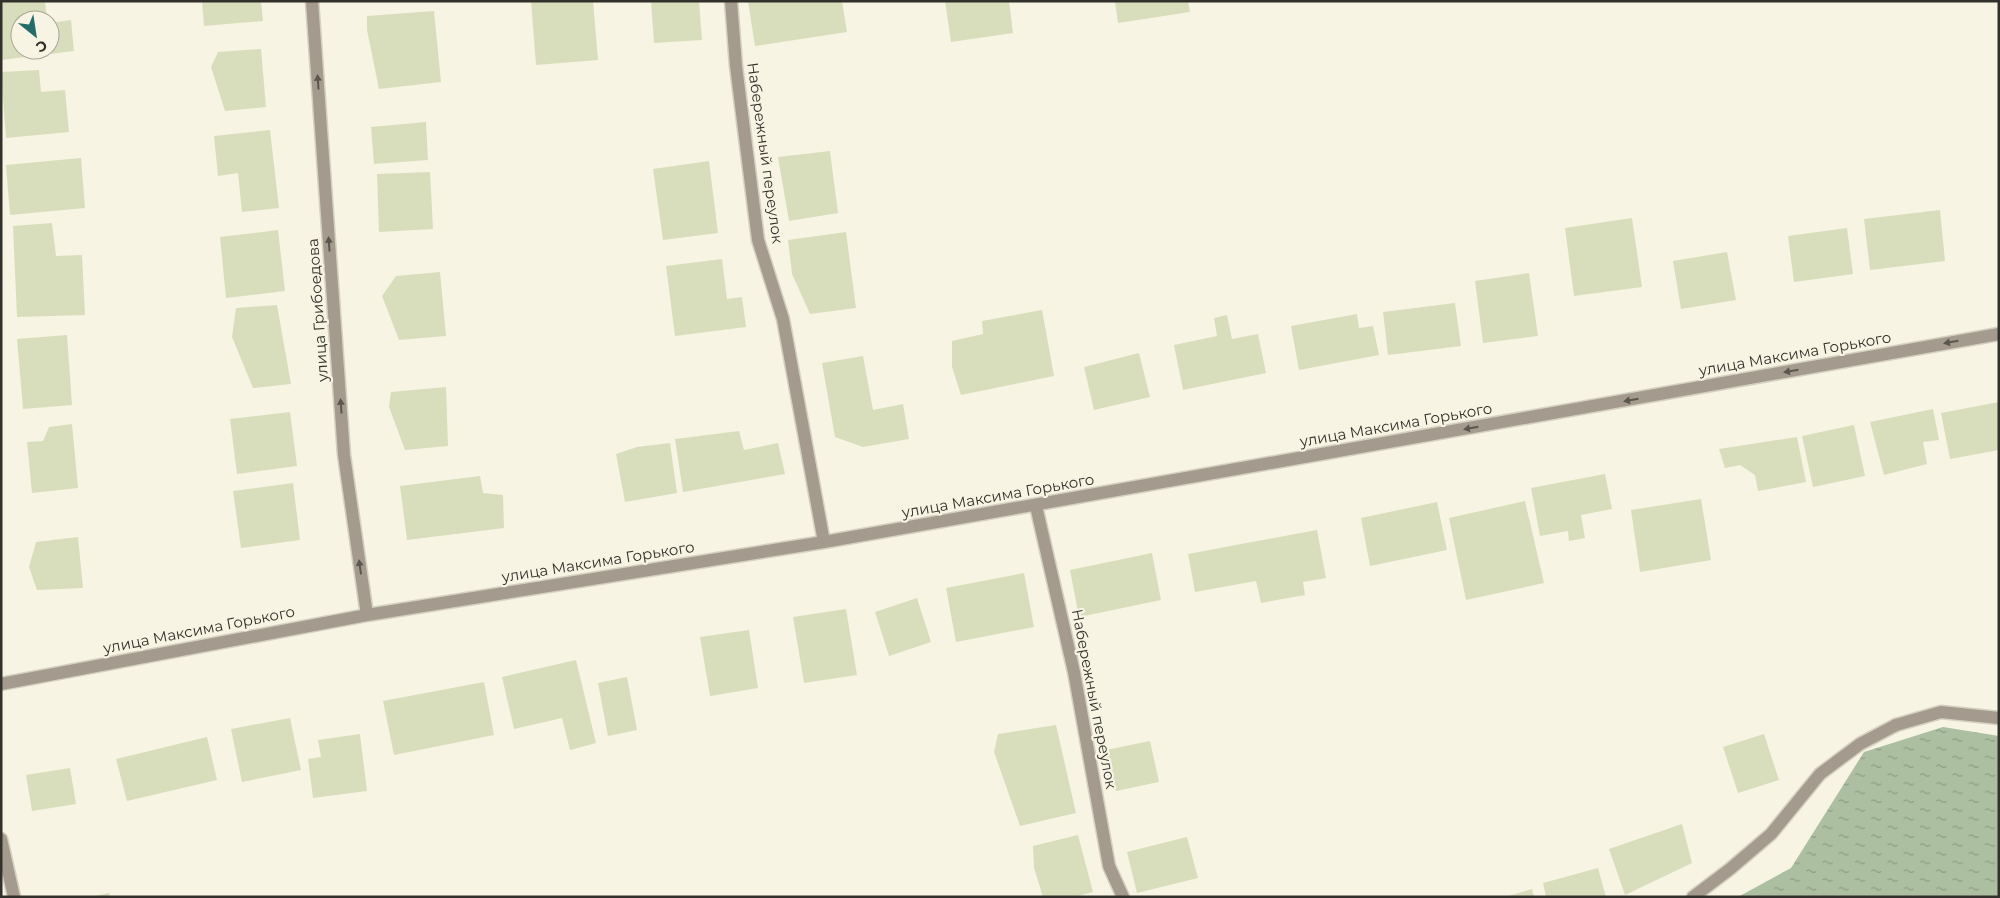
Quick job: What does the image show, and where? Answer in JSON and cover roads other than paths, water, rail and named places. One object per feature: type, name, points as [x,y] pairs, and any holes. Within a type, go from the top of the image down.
[{"type":"street","name":"улица Грибоедова","points":[[312,1],[344,455],[367,616]]},
{"type":"street","name":"Набережный переулок","points":[[731,1],[736,66],[758,240],[783,319],[824,542]]},
{"type":"street","name":"улица Максима Горького","points":[[1,684],[367,616],[1036,506],[1999,334]]},
{"type":"street","name":"Набережный переулок","points":[[1036,506],[1074,672],[1109,866],[1123,897]]},
{"type":"street","points":[[1692,897],[1730,869],[1771,834],[1820,774],[1860,744],[1896,725],[1941,712],[1999,718]]},
{"type":"street","points":[[1,838],[14,897]]},
{"type":"water","points":[[1943,727],[1999,736],[1999,897],[1738,897],[1791,868],[1864,752]]}]
